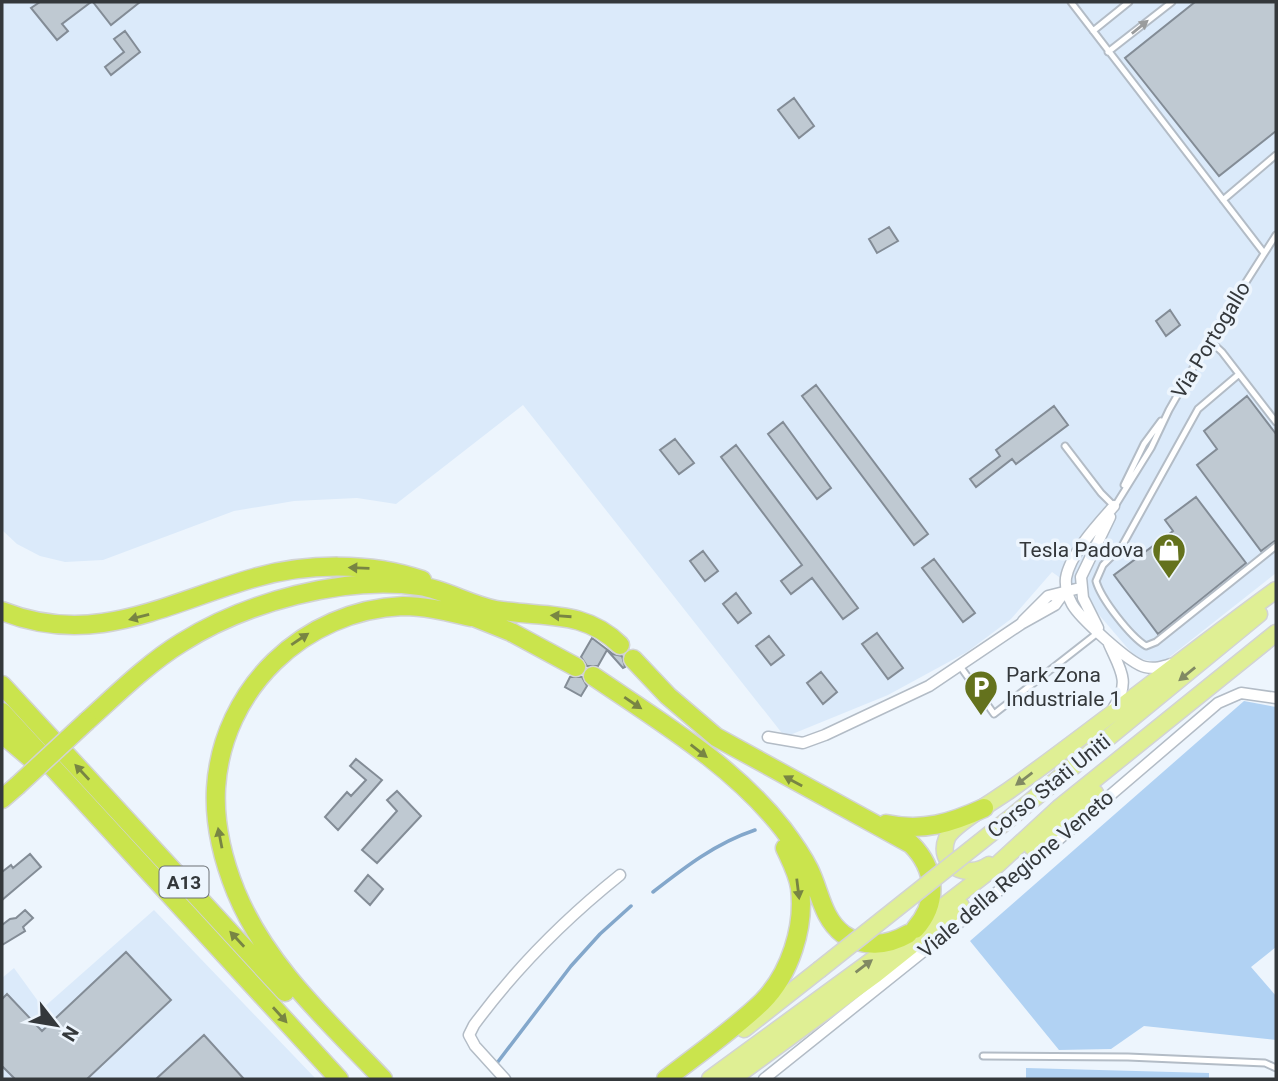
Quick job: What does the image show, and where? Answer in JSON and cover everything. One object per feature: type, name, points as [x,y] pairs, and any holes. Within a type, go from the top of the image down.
[{"type":"highway","points":[[2,611],[33,622],[52,625],[105,624],[138,617],[254,578],[305,569],[339,568],[374,569],[412,576],[494,610]]},
{"type":"highway","points":[[2,799],[137,676],[180,643],[218,622],[288,597],[363,585],[421,586],[494,610],[573,617],[600,629],[620,645]]},
{"type":"highway","points":[[400,586],[510,632],[576,667]]},
{"type":"highway","name":"A13","points":[[383,1079],[274,961],[252,925],[235,889],[222,847],[216,806],[219,763],[229,728],[254,685],[275,659],[313,631],[346,617],[390,607],[421,607],[471,617]]},
{"type":"highway","points":[[593,676],[725,771],[764,806],[785,831],[809,869],[827,915],[842,933],[859,942],[877,944],[893,942],[911,932],[926,913],[931,900],[931,877],[924,859],[911,844],[716,737],[668,696],[633,659]]},
{"type":"highway","name":"A13","points":[[2,685],[366,1079]]},
{"type":"highway","name":"A13","points":[[2,712],[339,1079]]},
{"type":"highway","points":[[2,734],[119,839]]},
{"type":"highway","points":[[666,1079],[762,1002],[784,970],[793,951],[800,889],[795,869],[777,832],[725,771]]},
{"type":"highway","points":[[844,809],[905,828],[943,825],[984,808]]},
{"type":"main road","points":[[1276,590],[984,808],[953,828],[946,841],[947,856],[955,867],[961,870],[981,870],[1276,634]]},
{"type":"main road","name":"Corso Stati Uniti","points":[[678,1079],[1009,819],[1193,670],[1276,598]]},
{"type":"main road","name":"Corso Stati Uniti","points":[[732,1079],[876,974],[993,880],[1269,647],[1276,634]]},
{"type":"main road","points":[[710,1079],[911,932],[997,865],[1059,808]]},
{"type":"street","name":"Via Portogallo","points":[[1080,588],[1086,564],[1114,506]]},
{"type":"street","name":"Via Portogallo","points":[[1065,591],[1066,576],[1072,562],[1114,506]]},
{"type":"street","points":[[768,737],[803,743],[929,686],[1021,624],[1055,606],[1065,591],[1080,588],[1100,631],[1133,662],[1144,667],[1157,668],[1182,660]]},
{"type":"street","points":[[1065,591],[1083,619],[1100,631]]},
{"type":"street","points":[[1107,640],[1121,670],[1124,685],[1108,716]]},
{"type":"street","name":"Viale della Regione Veneto","points":[[764,1079],[995,894],[1218,703],[1241,693],[1276,698]]},
{"type":"street","points":[[505,1079],[475,1046],[469,1035],[474,1025],[539,947],[620,875]]},
{"type":"lane","points":[[1071,2],[1264,253]]},
{"type":"lane","points":[[1093,31],[1129,2]]},
{"type":"lane","points":[[1108,52],[1172,2]]},
{"type":"lane","points":[[1223,200],[1276,155]]},
{"type":"lane","name":"Via Portogallo","points":[[1114,506],[1151,448],[1169,410],[1209,340],[1276,236]]},
{"type":"lane","points":[[1209,340],[1222,352],[1276,422]]},
{"type":"lane","points":[[1238,375],[1198,409],[1122,546],[1103,565],[1096,581],[1099,591],[1132,633],[1146,646],[1156,642],[1276,546]]},
{"type":"lane","points":[[1066,446],[1114,506]]},
{"type":"lane","points":[[960,666],[994,714],[1100,631]]},
{"type":"lane","points":[[983,1056],[1128,1057],[1265,1063],[1276,1068]]},
{"type":"shaded area","points":[[2,2],[1276,2],[1276,573],[1162,663],[1136,658],[1094,609],[1090,599],[1052,572],[1011,619],[967,652],[888,695],[785,737],[523,405],[396,504],[357,498],[294,501],[234,511],[103,560],[65,562],[40,556],[17,544],[2,530]]},
{"type":"shaded area","points":[[1244,701],[1276,707],[1276,947],[1251,967],[1276,996],[1276,1040],[1144,1026],[1111,1049],[1059,1050],[970,941]]},
{"type":"shaded area","points":[[154,910],[316,1079],[2,1079],[2,978],[14,968],[43,1008]]},
{"type":"shaded area","points":[[1026,1068],[1209,1073],[1209,1079],[1026,1079]]},
{"type":"building","points":[[40,2],[91,2],[62,24],[68,31],[57,40],[31,8]]},
{"type":"building","points":[[93,2],[140,2],[111,25]]},
{"type":"building","points":[[1195,2],[1276,2],[1276,131],[1219,176],[1125,58]]},
{"type":"building","points":[[125,31],[140,52],[111,75],[105,67],[124,52],[114,39]]},
{"type":"building","points":[[794,98],[814,126],[799,138],[778,110]]},
{"type":"building","points":[[889,227],[898,241],[877,253],[869,239]]},
{"type":"building","points":[[1170,310],[1180,325],[1166,336],[1156,321]]},
{"type":"building","points":[[816,385],[928,534],[914,545],[802,396]]},
{"type":"building","points":[[1247,396],[1276,434],[1276,540],[1261,551],[1197,465],[1217,449],[1204,431]]},
{"type":"building","points":[[1054,406],[1068,425],[1016,464],[1012,459],[976,487],[970,479],[1000,456],[996,450]]},
{"type":"building","points":[[783,422],[831,488],[817,499],[768,434]]},
{"type":"building","points":[[675,439],[694,463],[679,474],[660,450]]},
{"type":"building","points":[[736,445],[858,608],[843,619],[812,578],[791,594],[781,581],[802,565],[721,457]]},
{"type":"building","points":[[1196,497],[1246,563],[1158,634],[1114,575],[1173,531],[1165,520]]},
{"type":"building","points":[[703,551],[718,571],[705,581],[690,561]]},
{"type":"building","points":[[934,559],[975,613],[963,622],[922,568]]},
{"type":"building","points":[[736,593],[751,613],[738,623],[723,604]]},
{"type":"building","points":[[877,633],[903,668],[888,679],[862,644]]},
{"type":"building","points":[[769,636],[784,655],[771,665],[756,646]]},
{"type":"building","points":[[592,638],[613,654],[622,656],[625,667],[623,668],[607,650],[598,666],[587,666],[581,657]]},
{"type":"building","points":[[821,672],[837,692],[823,704],[807,683]]},
{"type":"building","points":[[570,677],[582,677],[587,686],[581,696],[565,687]]},
{"type":"building","points":[[356,759],[382,780],[338,830],[325,817],[347,792],[351,796],[366,780],[350,766]]},
{"type":"building","points":[[397,791],[421,816],[377,863],[362,850],[397,811],[387,800]]},
{"type":"building","points":[[30,854],[41,867],[2,900],[2,872],[11,865],[13,868]]},
{"type":"building","points":[[368,875],[383,889],[370,905],[355,891]]},
{"type":"building","points":[[25,910],[33,918],[23,927],[25,931],[2,945],[2,925]]},
{"type":"building","points":[[126,952],[171,1000],[87,1079],[15,1079],[2,1066],[2,999],[7,994],[42,1031]]},
{"type":"building","points":[[204,1035],[244,1079],[156,1079]]},
{"type":"waterway","points":[[653,892],[714,849],[755,830]]},
{"type":"waterway","points":[[497,1063],[571,966],[600,934],[631,906]]},
{"type":"place","name":"Tesla Padova","points":[[1169,580]]},
{"type":"place","name":"Park Zona Industriale 1","points":[[981,717]]}]
